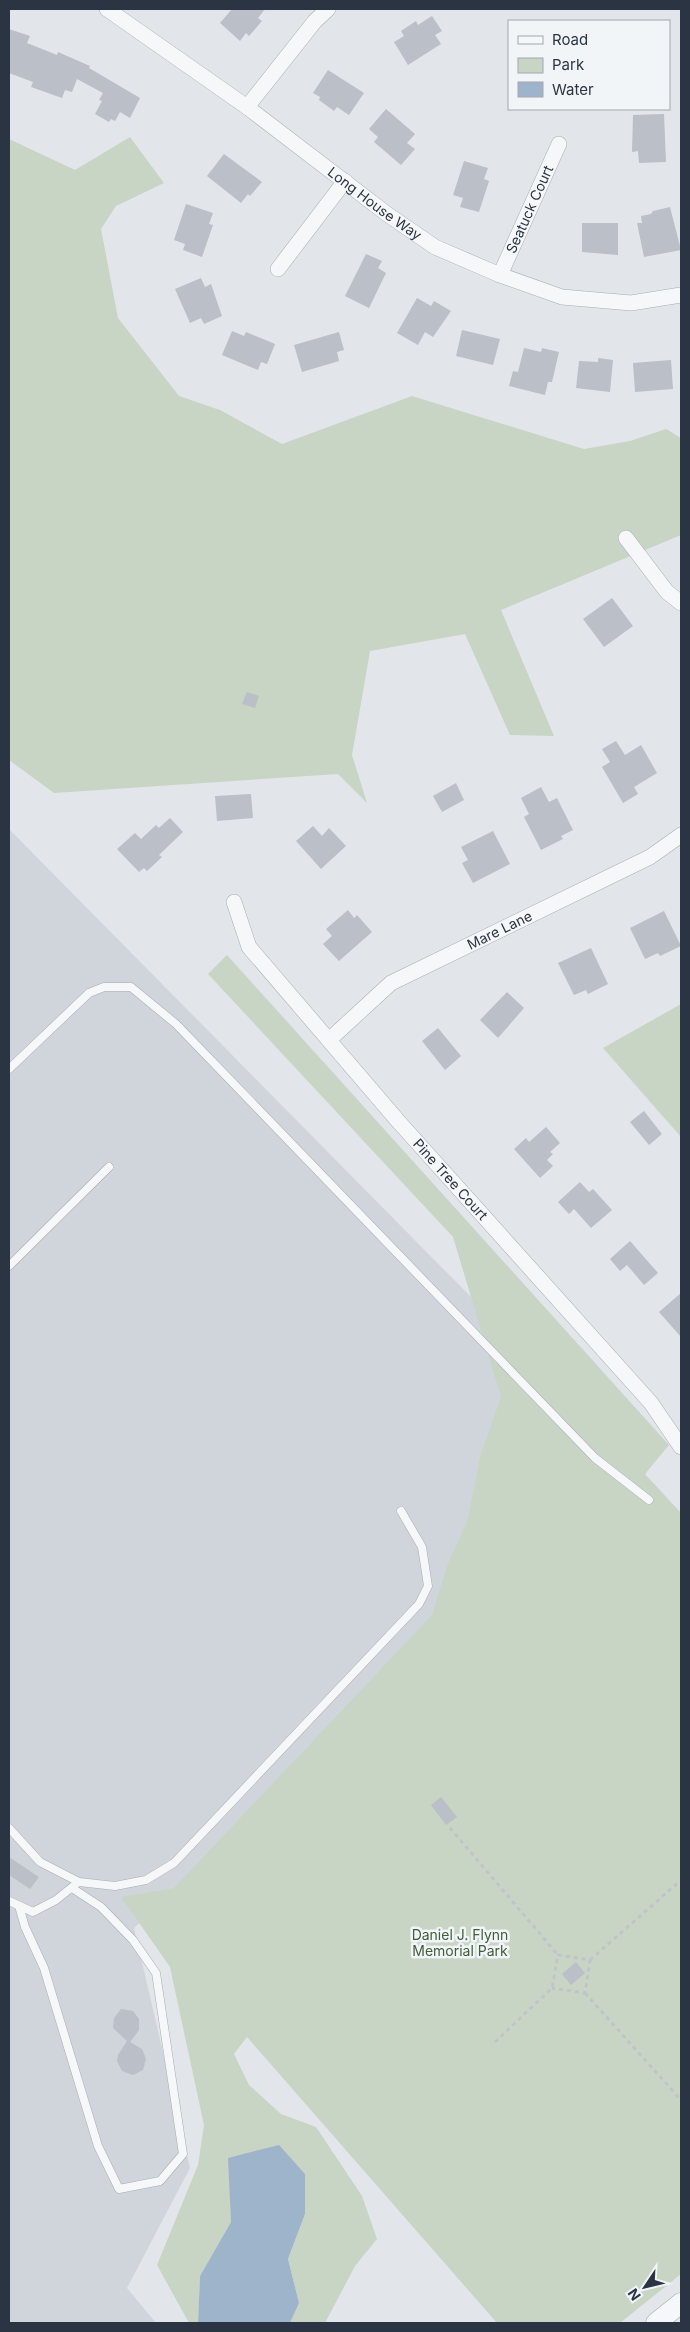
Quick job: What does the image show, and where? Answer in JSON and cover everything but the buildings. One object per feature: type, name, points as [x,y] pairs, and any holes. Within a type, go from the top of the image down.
[{"type":"street","name":"Long House Way","points":[[107,9],[247,107],[387,214],[434,247],[500,275],[562,297],[631,303],[681,295]]},
{"type":"street","points":[[247,107],[315,21],[328,9]]},
{"type":"street","name":"Seatuck Court","points":[[500,275],[559,144]]},
{"type":"street","points":[[278,269],[345,181]]},
{"type":"street","points":[[626,538],[667,592],[681,603]]},
{"type":"street","name":"Mare Lane","points":[[329,1040],[391,983],[650,857],[681,835]]},
{"type":"street","name":"Pine Tree Court","points":[[234,902],[249,947],[329,1040],[634,1383],[673,1432],[681,1447]]},
{"type":"street","points":[[656,2323],[681,2303]]},
{"type":"lane","points":[[9,1069],[89,992],[104,987],[131,988],[176,1024],[595,1458],[649,1500]]},
{"type":"lane","points":[[9,1266],[109,1167]]},
{"type":"lane","points":[[9,1828],[40,1862],[79,1882],[115,1886],[146,1880],[174,1863],[419,1604],[428,1586],[422,1547],[401,1511]]},
{"type":"lane","points":[[9,1900],[32,1912],[56,1900],[79,1882]]},
{"type":"lane","points":[[19,1906],[25,1927],[44,1968],[98,2146],[119,2189],[160,2181],[183,2154],[156,1973],[133,1940],[101,1907],[72,1888]]},
{"type":"path","points":[[450,1828],[558,1955],[590,1960]]},
{"type":"path","points":[[584,1993],[590,1960],[681,1880]]},
{"type":"path","points":[[495,2042],[552,1988],[558,1955]]},
{"type":"path","points":[[552,1988],[584,1993],[681,2100]]},
{"type":"shaded area","points":[[9,829],[632,1460],[134,1928],[190,2168],[127,2288],[156,2323],[9,2323]]},
{"type":"green space","points":[[130,137],[164,183],[116,206],[101,229],[118,318],[179,396],[220,410],[282,444],[412,396],[584,449],[630,441],[666,429],[681,438],[681,535],[501,610],[554,736],[510,735],[465,634],[370,651],[352,755],[367,803],[338,774],[54,793],[9,760],[9,139],[75,170]]},
{"type":"green space","name":"Daniel J. Flynn Memorial Park","points":[[227,955],[669,1445],[645,1474],[681,1513],[681,2274],[620,2323],[497,2323],[247,2037],[234,2054],[249,2085],[281,2114],[316,2127],[362,2196],[377,2239],[355,2266],[325,2323],[290,2323],[299,2303],[288,2259],[305,2214],[229,2158],[231,2222],[200,2276],[198,2323],[189,2323],[157,2265],[198,2165],[204,2125],[170,1967],[121,1897],[174,1888],[432,1615],[447,1566],[468,1519],[480,1457],[501,1397],[453,1237],[208,974]]},
{"type":"green space","points":[[681,1004],[681,1137],[603,1048]]},
{"type":"water","points":[[279,2145],[305,2174],[305,2214],[288,2259],[299,2303],[290,2323],[198,2323],[200,2276],[231,2222],[228,2158]]}]
